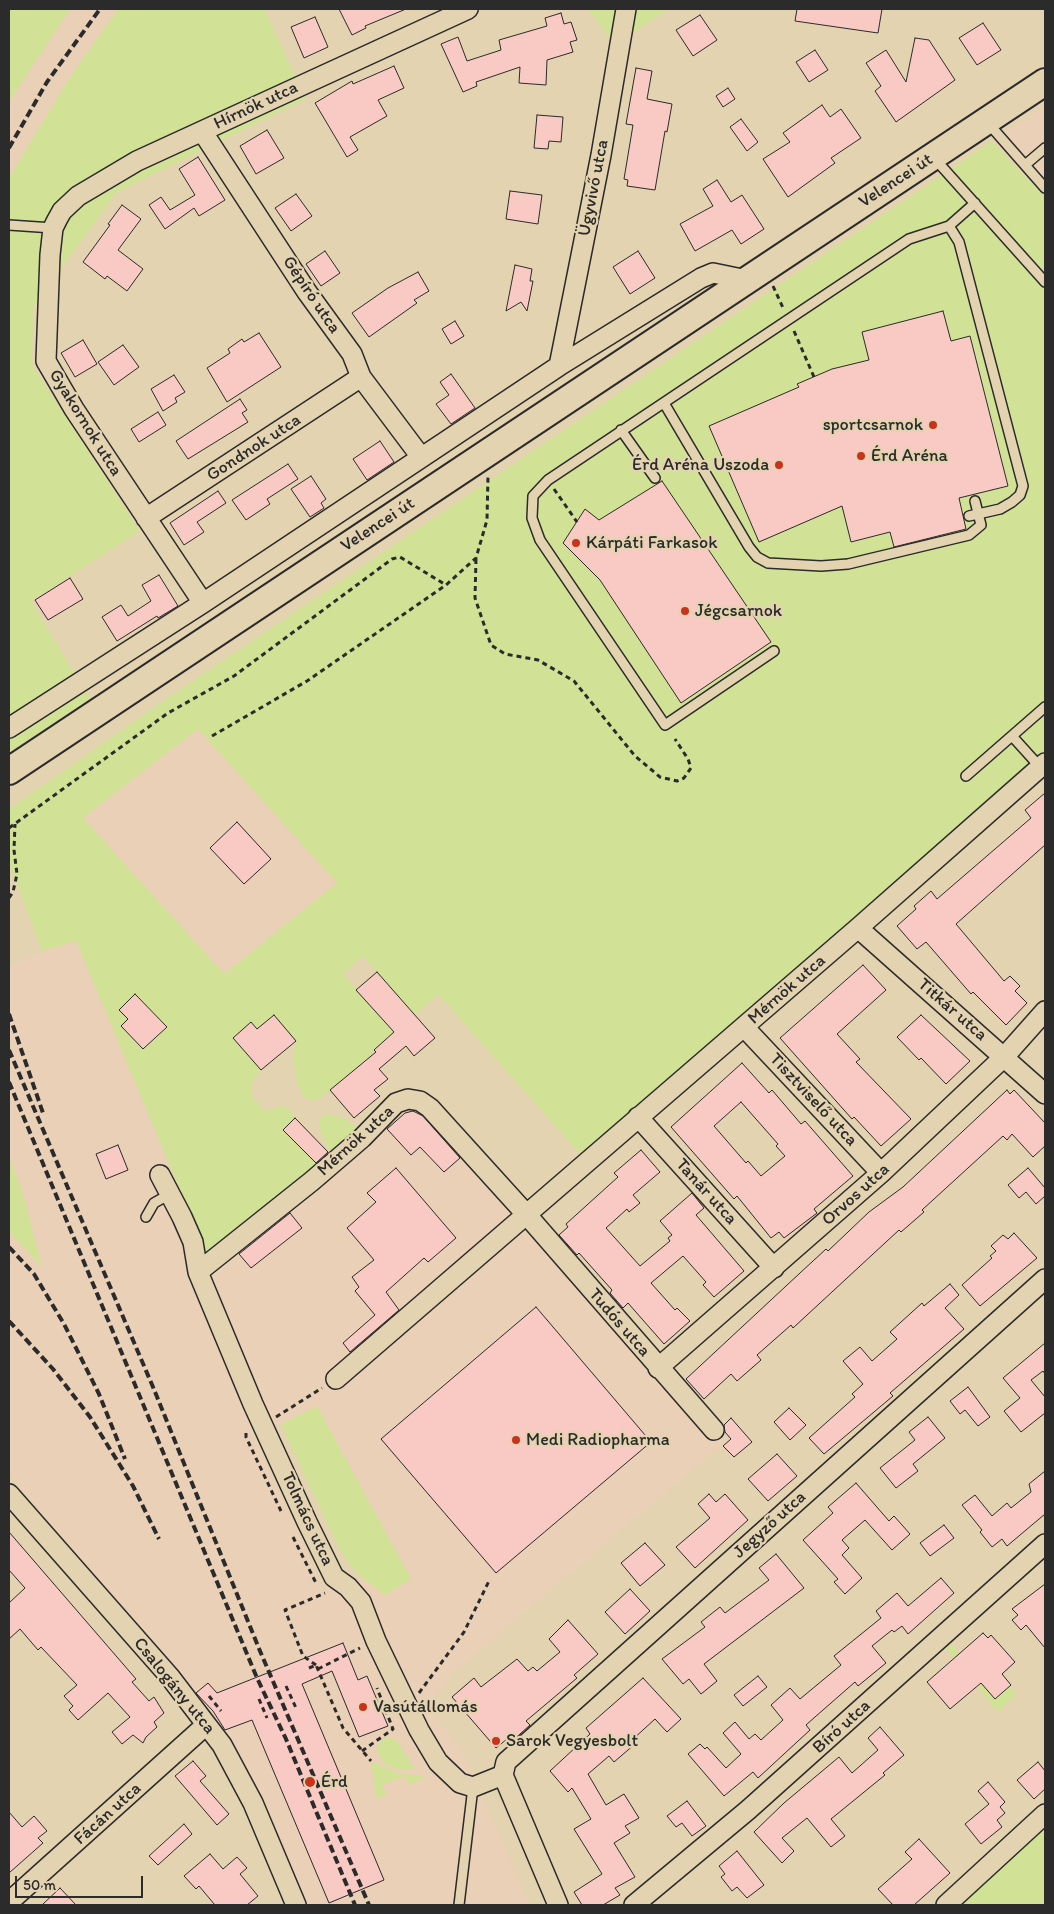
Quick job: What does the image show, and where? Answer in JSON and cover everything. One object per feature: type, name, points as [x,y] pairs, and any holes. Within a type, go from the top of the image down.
[{"type":"main road","name":"Velencei út","points":[[9,770],[1045,82]]},
{"type":"street","name":"Hírnök utca","points":[[55,224],[62,211],[78,196],[137,162],[468,9]]},
{"type":"street","name":"Ügyvivő utca","points":[[559,366],[601,155],[626,9]]},
{"type":"street","name":"Gépíró utca","points":[[202,131],[307,292],[352,354],[361,377],[421,457]]},
{"type":"street","name":"Gyakornok utca","points":[[55,224],[50,256],[46,361],[66,396],[203,603]]},
{"type":"street","name":"Velencei út","points":[[9,728],[203,603],[559,366],[701,278],[714,273],[723,273],[747,280]]},
{"type":"street","name":"Gondnok utca","points":[[146,518],[361,377]]},
{"type":"street","name":"Mérnök utca","points":[[336,1379],[858,928],[1043,765]]},
{"type":"street","name":"Titkár utca","points":[[858,928],[1005,1056],[1045,1094]]},
{"type":"street","name":"Orvos utca","points":[[658,1368],[881,1173],[1005,1056],[1045,1011]]},
{"type":"street","name":"Tisztviselő utca","points":[[744,1027],[881,1173]]},
{"type":"street","name":"Mérnök utca","points":[[198,1272],[319,1175],[376,1125],[387,1110],[396,1103],[408,1100],[420,1101],[430,1108],[526,1214]]},
{"type":"street","name":"Tanár utca","points":[[638,1117],[774,1268]]},
{"type":"street","name":"Tolmács utca","points":[[160,1175],[193,1242],[198,1272],[253,1404],[334,1576],[348,1587],[361,1602],[376,1641],[407,1707],[438,1762],[460,1783],[473,1787]]},
{"type":"street","name":"Tudós utca","points":[[526,1214],[658,1368],[714,1430]]},
{"type":"street","name":"Jegyző utca","points":[[503,1775],[506,1762],[510,1758],[1045,1279]]},
{"type":"street","name":"Csalogány utca","points":[[9,1494],[170,1677],[222,1745],[244,1785],[296,1905]]},
{"type":"street","name":"Bíró utca","points":[[634,1905],[748,1810],[1045,1544]]},
{"type":"street","name":"Fácán utca","points":[[9,1902],[206,1725]]},
{"type":"street","points":[[473,1787],[503,1775],[558,1905]]},
{"type":"street","points":[[946,1905],[1045,1814]]},
{"type":"lane","points":[[987,121],[1045,188]]},
{"type":"lane","points":[[1025,165],[1045,148]]},
{"type":"lane","points":[[934,157],[1045,282]]},
{"type":"lane","points":[[774,651],[665,725],[540,540],[532,518],[534,496],[548,480],[909,239],[949,226],[975,203]]},
{"type":"lane","points":[[9,226],[55,224]]},
{"type":"lane","points":[[949,226],[959,242],[1023,486],[1020,495],[1012,502],[1000,509],[974,515]]},
{"type":"lane","points":[[664,403],[749,548],[757,557],[768,563],[822,566],[871,560],[969,535],[981,525],[974,515],[975,501]]},
{"type":"lane","points":[[622,430],[655,478]]},
{"type":"lane","points":[[966,776],[1045,707]]},
{"type":"lane","points":[[1012,736],[1043,765]]},
{"type":"lane","points":[[146,1217],[154,1203],[170,1194]]},
{"type":"lane","points":[[459,1905],[473,1787]]},
{"type":"path","points":[[489,452],[487,520],[476,558],[475,598],[491,645],[505,654],[538,660],[574,681],[635,756],[660,777],[677,781],[684,778],[691,768],[688,759],[675,739]]},
{"type":"path","points":[[548,480],[577,522]]},
{"type":"path","points":[[9,828],[168,714],[234,676],[392,559],[400,558],[446,585]]},
{"type":"path","points":[[212,736],[308,681],[446,585],[476,558]]},
{"type":"path","points":[[9,898],[13,892],[17,874],[14,850],[15,823]]},
{"type":"path","points":[[279,1415],[336,1379]]},
{"type":"path","points":[[407,1707],[439,1669],[464,1632],[490,1580]]},
{"type":"path","points":[[324,1593],[285,1610],[303,1656],[316,1665],[343,1728],[371,1762]]},
{"type":"path","points":[[318,1670],[343,1657]]},
{"type":"path","points":[[309,1668],[316,1665]]},
{"type":"path","points":[[286,1686],[296,1708]]},
{"type":"path","points":[[259,1699],[267,1718]]},
{"type":"shaded area","points":[[70,9],[118,9],[68,80],[9,178],[9,102]]},
{"type":"shaded area","points":[[1045,106],[1045,197],[992,141]]},
{"type":"shaded area","points":[[198,729],[338,883],[224,974],[82,818]]},
{"type":"shaded area","points":[[76,941],[208,1257],[406,1091],[518,1212],[723,1444],[457,1669],[428,1706],[464,1754],[530,1905],[308,1905],[294,1871],[228,1739],[209,1712],[9,1474],[9,1231],[41,1266],[21,1187],[9,1158],[9,966],[42,951]],"holes":[[[317,1407],[385,1595],[362,1578],[345,1588],[323,1589],[252,1432],[261,1428],[264,1433]]]},
{"type":"green space","points":[[9,9],[70,9],[9,102]]},
{"type":"green space","points":[[118,9],[264,9],[306,99],[117,192],[33,307],[32,365],[140,531],[31,601],[91,701],[9,752],[9,178],[68,80]]},
{"type":"green space","points":[[588,9],[668,9],[615,45]]},
{"type":"green space","points":[[992,141],[1045,197],[1045,755],[583,1154],[580,1154],[438,994],[415,1015],[363,956],[343,974],[394,1033],[372,1052],[369,1057],[319,1099],[310,1100],[304,1097],[297,1083],[293,1056],[296,1041],[257,1029],[251,1023],[234,1038],[261,1070],[251,1084],[251,1095],[264,1111],[281,1106],[289,1109],[295,1118],[284,1130],[318,1165],[330,1153],[320,1130],[319,1120],[323,1115],[336,1115],[347,1120],[360,1131],[208,1257],[76,941],[42,951],[9,863],[9,809],[169,697]],"holes":[[[198,729],[337,883],[224,974],[83,818]],[[135,994],[167,1027],[143,1049],[121,1026],[128,1019],[119,1010]]]},
{"type":"green space","points":[[9,1158],[21,1187],[42,1267],[9,1231]]},
{"type":"green space","points":[[317,1406],[411,1579],[385,1595],[362,1578],[348,1562],[338,1546],[281,1424]]},
{"type":"green space","points":[[949,1642],[969,1665],[967,1668],[995,1699],[1010,1687],[1017,1694],[998,1712],[944,1646]]},
{"type":"green space","points":[[385,1737],[396,1739],[415,1770],[397,1770],[383,1763],[376,1748]]},
{"type":"green space","points":[[371,1761],[397,1773],[427,1777],[409,1785],[405,1776],[382,1785],[386,1795],[376,1799]]},
{"type":"green space","points":[[1045,1821],[1045,1905],[954,1905]]},
{"type":"building","points":[[339,9],[406,9],[365,26],[366,28],[352,35]]},
{"type":"building","points":[[797,9],[882,9],[878,33],[795,21]]},
{"type":"building","points":[[561,13],[564,24],[571,22],[577,40],[570,42],[573,52],[547,60],[546,85],[519,83],[520,67],[476,82],[477,86],[463,92],[441,44],[458,37],[467,61],[501,50],[499,40],[547,26],[545,18]]},
{"type":"building","points":[[700,15],[717,40],[693,56],[676,30]]},
{"type":"building","points":[[315,17],[328,47],[304,58],[291,27]]},
{"type":"building","points":[[983,23],[1001,50],[977,65],[959,38]]},
{"type":"building","points":[[915,38],[929,40],[955,80],[896,122],[875,91],[881,86],[866,63],[886,50],[906,82]]},
{"type":"building","points":[[815,50],[828,70],[809,82],[796,62]]},
{"type":"building","points":[[394,66],[404,88],[378,100],[387,116],[350,137],[358,150],[347,157],[315,103],[352,81],[353,84]]},
{"type":"building","points":[[636,68],[652,71],[647,99],[672,104],[667,132],[665,131],[655,190],[627,186],[628,180],[624,179],[633,125],[626,124]]},
{"type":"building","points":[[728,88],[735,99],[723,107],[716,96]]},
{"type":"building","points":[[822,105],[830,117],[841,109],[861,138],[831,158],[835,163],[788,197],[763,159],[790,142],[783,133]]},
{"type":"building","points":[[537,115],[563,117],[561,142],[549,141],[548,149],[534,148]]},
{"type":"building","points":[[741,119],[758,142],[747,151],[730,127]]},
{"type":"building","points":[[267,130],[284,158],[256,174],[240,146]]},
{"type":"building","points":[[198,157],[225,200],[199,216],[194,208],[165,229],[149,205],[161,197],[170,210],[195,195],[179,169]]},
{"type":"building","points":[[717,180],[731,202],[742,195],[764,229],[741,244],[732,230],[695,251],[680,224],[713,206],[703,189]]},
{"type":"building","points":[[510,191],[542,195],[538,224],[506,219]]},
{"type":"building","points":[[296,194],[312,216],[291,231],[275,208]]},
{"type":"building","points":[[122,205],[141,219],[118,250],[143,269],[127,291],[107,276],[105,279],[83,262]]},
{"type":"building","points":[[325,251],[340,273],[321,286],[306,264]]},
{"type":"building","points":[[638,251],[655,278],[630,294],[613,267]]},
{"type":"building","points":[[515,265],[532,269],[530,281],[533,281],[527,311],[521,302],[506,311]]},
{"type":"building","points":[[418,272],[429,291],[414,300],[417,303],[369,337],[352,313],[388,288]]},
{"type":"building","name":"Érd Aréna","points":[[943,311],[951,341],[970,336],[1008,486],[959,498],[966,529],[894,547],[890,532],[851,542],[842,506],[759,542],[709,426],[799,387],[797,384],[832,369],[869,360],[862,332]]},
{"type":"building","points":[[455,321],[464,336],[451,344],[442,329]]},
{"type":"building","points":[[259,333],[281,367],[227,402],[207,368],[230,353],[228,349],[242,339],[244,342]]},
{"type":"building","points":[[83,340],[97,364],[75,377],[61,353]]},
{"type":"building","points":[[123,345],[139,367],[114,385],[98,362]]},
{"type":"building","points":[[451,374],[475,408],[451,424],[436,404],[449,395],[440,382]]},
{"type":"building","points":[[174,375],[185,392],[175,398],[177,402],[163,411],[151,389]]},
{"type":"building","points":[[240,399],[247,410],[242,413],[248,422],[188,459],[176,441]]},
{"type":"building","points":[[158,412],[166,425],[139,442],[131,429]]},
{"type":"building","points":[[380,441],[394,462],[367,480],[353,459]]},
{"type":"building","points":[[288,464],[298,479],[267,499],[270,504],[246,520],[232,500]]},
{"type":"building","points":[[311,476],[326,499],[321,503],[324,508],[310,517],[291,489]]},
{"type":"building","name":"Jégcsarnok","points":[[662,481],[771,642],[681,703],[600,580],[563,543],[585,509],[599,520]]},
{"type":"building","points":[[218,491],[226,503],[197,522],[204,532],[184,545],[170,523]]},
{"type":"building","points":[[159,575],[178,606],[158,618],[157,616],[117,641],[102,617],[121,605],[128,616],[151,601],[142,585]]},
{"type":"building","points":[[70,578],[83,599],[48,620],[35,600]]},
{"type":"building","points":[[1045,793],[1045,845],[956,924],[1004,981],[1010,976],[1020,986],[1015,991],[1027,1003],[1006,1025],[973,992],[971,994],[926,942],[917,949],[897,926],[916,909],[914,906],[931,891],[937,899],[1031,818],[1025,810]]},
{"type":"building","points":[[237,822],[271,859],[244,884],[210,848]]},
{"type":"building","points":[[863,965],[886,990],[837,1034],[860,1059],[856,1062],[911,1119],[881,1146],[854,1117],[852,1119],[780,1038]]},
{"type":"building","points":[[377,972],[435,1038],[414,1056],[406,1046],[379,1069],[388,1079],[374,1090],[380,1096],[354,1118],[330,1090],[376,1052],[374,1050],[394,1032],[356,990]]},
{"type":"building","points":[[135,994],[167,1027],[143,1049],[121,1026],[128,1019],[119,1010]]},
{"type":"building","points":[[274,1015],[296,1041],[261,1070],[233,1038],[251,1022],[257,1029]]},
{"type":"building","points":[[921,1015],[970,1061],[946,1084],[897,1037]]},
{"type":"building","points":[[742,1063],[769,1093],[772,1090],[801,1124],[805,1121],[853,1176],[814,1209],[817,1213],[784,1238],[779,1232],[771,1238],[737,1196],[734,1199],[671,1127]],"holes":[[[741,1102],[778,1144],[776,1146],[785,1156],[761,1176],[748,1161],[746,1163],[714,1126]]]},
{"type":"building","points":[[1007,1090],[1010,1094],[1014,1090],[1045,1123],[1045,1146],[1033,1157],[1012,1134],[1007,1140],[1003,1136],[922,1210],[924,1212],[901,1232],[899,1230],[793,1328],[791,1325],[757,1355],[761,1360],[737,1381],[731,1374],[704,1399],[686,1379],[826,1249],[828,1251],[869,1212],[903,1187]]},
{"type":"building","points":[[413,1111],[423,1116],[460,1158],[444,1172],[420,1147],[411,1155],[387,1129],[405,1113]]},
{"type":"building","points":[[295,1118],[328,1152],[316,1163],[283,1130]]},
{"type":"building","points":[[118,1145],[128,1170],[106,1179],[96,1154]]},
{"type":"building","points":[[641,1150],[660,1172],[633,1195],[640,1203],[629,1212],[627,1209],[606,1228],[640,1266],[670,1241],[668,1238],[672,1235],[660,1221],[692,1193],[704,1208],[696,1215],[744,1271],[714,1297],[703,1285],[706,1282],[683,1256],[651,1283],[675,1310],[677,1308],[690,1321],[664,1344],[628,1303],[623,1308],[610,1293],[612,1290],[579,1253],[577,1255],[559,1235],[568,1227],[566,1224],[618,1177],[614,1173]]},
{"type":"building","points":[[396,1168],[456,1238],[428,1262],[424,1258],[386,1292],[399,1310],[350,1352],[343,1343],[375,1315],[355,1291],[359,1287],[352,1277],[374,1260],[347,1228],[376,1202],[367,1193]]},
{"type":"building","points":[[1028,1168],[1045,1188],[1045,1196],[1036,1204],[1026,1192],[1019,1198],[1008,1185]]},
{"type":"building","points":[[290,1213],[302,1228],[251,1268],[239,1254]]},
{"type":"building","points":[[1014,1233],[1037,1258],[980,1306],[962,1285],[992,1258],[990,1256],[996,1251],[991,1246],[1003,1235],[1008,1239]]},
{"type":"building","points":[[950,1284],[959,1295],[945,1308],[964,1329],[890,1393],[893,1396],[824,1454],[809,1438],[855,1397],[852,1394],[863,1384],[843,1361],[860,1347],[872,1361],[897,1339],[890,1332],[922,1303],[924,1306]]},
{"type":"building","name":"Medi Radiopharma","points":[[536,1307],[651,1442],[496,1573],[381,1439]]},
{"type":"building","points":[[1045,1343],[1045,1374],[1043,1371],[1031,1380],[1045,1397],[1045,1413],[1021,1432],[1004,1411],[1020,1398],[1003,1378]]},
{"type":"building","points":[[968,1387],[990,1417],[978,1426],[965,1410],[960,1414],[950,1401]]},
{"type":"building","points":[[789,1408],[806,1425],[790,1440],[774,1422]]},
{"type":"building","points":[[928,1417],[945,1438],[913,1464],[918,1471],[896,1488],[880,1468],[915,1440],[909,1432]]},
{"type":"building","points":[[731,1418],[752,1442],[734,1457],[723,1446],[731,1439],[725,1432],[724,1425]]},
{"type":"building","points":[[777,1454],[797,1476],[768,1501],[748,1479]]},
{"type":"building","points":[[1045,1471],[1045,1514],[1007,1546],[1002,1539],[992,1547],[980,1532],[982,1530],[962,1505],[975,1495],[992,1516],[1007,1503],[1011,1508],[1031,1492],[1029,1484]]},
{"type":"building","points":[[856,1483],[889,1521],[894,1516],[910,1534],[892,1550],[865,1520],[842,1540],[849,1548],[842,1555],[862,1578],[845,1594],[834,1582],[838,1579],[803,1540],[833,1513],[828,1507]]},
{"type":"building","points":[[709,1494],[716,1502],[725,1494],[748,1520],[695,1568],[676,1547],[710,1518],[698,1504]]},
{"type":"building","points":[[944,1525],[954,1538],[930,1556],[920,1543]]},
{"type":"building","points":[[9,1532],[136,1679],[132,1682],[149,1701],[154,1697],[164,1713],[154,1722],[157,1727],[146,1737],[143,1743],[133,1735],[122,1744],[112,1732],[130,1717],[108,1693],[78,1720],[69,1710],[73,1706],[64,1696],[77,1685],[41,1647],[38,1650],[20,1629],[9,1639],[9,1603],[25,1588],[9,1570]]},
{"type":"building","points":[[645,1543],[665,1565],[640,1586],[621,1563]]},
{"type":"building","points":[[776,1554],[804,1588],[704,1664],[717,1681],[701,1694],[689,1679],[683,1684],[662,1659],[705,1627],[701,1622],[720,1607],[725,1613],[769,1580],[759,1568]]},
{"type":"building","points":[[941,1578],[954,1593],[908,1634],[902,1626],[894,1632],[892,1630],[872,1646],[886,1663],[858,1686],[855,1682],[806,1725],[810,1730],[758,1778],[753,1772],[724,1796],[688,1754],[700,1744],[705,1749],[707,1747],[726,1768],[741,1754],[723,1733],[735,1722],[749,1739],[755,1734],[761,1740],[783,1720],[771,1705],[790,1688],[800,1699],[841,1665],[834,1656],[881,1618],[876,1611],[897,1593],[908,1606]]},
{"type":"building","points":[[1045,1584],[1045,1648],[1026,1625],[1021,1630],[1012,1620],[1018,1615],[1012,1609]]},
{"type":"building","points":[[630,1589],[650,1611],[625,1634],[605,1612]]},
{"type":"building","points":[[568,1620],[598,1654],[574,1675],[577,1678],[526,1721],[530,1725],[510,1743],[507,1739],[496,1748],[452,1697],[474,1678],[481,1687],[517,1659],[528,1671],[533,1667],[537,1671],[560,1652],[549,1639]]},
{"type":"building","points":[[983,1633],[988,1638],[991,1635],[1015,1662],[1002,1674],[1011,1685],[995,1699],[981,1683],[950,1709],[927,1682]]},
{"type":"building","points":[[343,1643],[358,1680],[367,1676],[388,1726],[359,1737],[332,1671],[302,1684],[384,1880],[329,1903],[252,1720],[225,1730],[213,1711],[196,1693],[208,1683],[217,1693]]},
{"type":"building","points":[[758,1676],[767,1687],[743,1706],[734,1695]]},
{"type":"building","points":[[643,1678],[681,1719],[667,1732],[655,1719],[632,1740],[635,1744],[614,1762],[609,1756],[588,1774],[606,1805],[624,1794],[639,1818],[625,1826],[630,1833],[614,1843],[635,1877],[615,1888],[620,1895],[603,1905],[582,1905],[574,1892],[602,1874],[574,1829],[591,1819],[572,1788],[568,1792],[550,1771],[590,1734],[586,1728]]},
{"type":"building","points":[[880,1727],[904,1755],[883,1773],[885,1775],[831,1819],[845,1836],[831,1847],[807,1818],[782,1838],[794,1851],[782,1863],[754,1832],[784,1803],[839,1757],[852,1773],[878,1750],[868,1738]]},
{"type":"building","points":[[193,1761],[206,1776],[200,1781],[229,1814],[217,1825],[175,1776]]},
{"type":"building","points":[[1038,1762],[1045,1771],[1045,1789],[1034,1799],[1017,1780]]},
{"type":"building","points":[[988,1782],[1005,1802],[1000,1807],[1005,1813],[997,1820],[1002,1827],[981,1844],[965,1824],[989,1804],[978,1791]]},
{"type":"building","points":[[687,1801],[706,1826],[692,1836],[682,1823],[676,1827],[667,1816]]},
{"type":"building","points":[[9,1812],[22,1827],[34,1816],[47,1831],[38,1838],[43,1843],[9,1873]]},
{"type":"building","points":[[184,1824],[192,1834],[158,1865],[149,1856]]},
{"type":"building","points":[[919,1839],[950,1873],[914,1905],[893,1905],[878,1889],[912,1859],[905,1852]]},
{"type":"building","points":[[737,1851],[764,1885],[747,1898],[737,1887],[732,1891],[721,1877],[725,1874],[719,1866]]},
{"type":"building","points":[[210,1854],[223,1869],[237,1857],[247,1868],[240,1874],[258,1896],[247,1905],[215,1905],[199,1886],[196,1889],[184,1876]]},
{"type":"building","points":[[60,1888],[76,1905],[42,1905]]},
{"type":"railway","points":[[9,148],[47,82],[100,9]]},
{"type":"railway","points":[[9,1014],[44,1116]]},
{"type":"railway","points":[[9,1050],[153,1387],[260,1651],[369,1905]]},
{"type":"railway","points":[[9,1082],[257,1678],[286,1739],[355,1905]]},
{"type":"railway","points":[[9,1247],[34,1274],[64,1324],[99,1394],[125,1459]]},
{"type":"railway","points":[[9,1321],[53,1369],[90,1417],[133,1486],[159,1539]]},
{"type":"place","name":"sportcsarnok","points":[[933,425]]},
{"type":"place","name":"Érd Aréna","points":[[861,456]]},
{"type":"place","name":"Érd Aréna Uszoda","points":[[779,465]]},
{"type":"place","name":"Kárpáti Farkasok","points":[[576,543]]},
{"type":"place","name":"Jégcsarnok","points":[[685,611]]},
{"type":"place","name":"Medi Radiopharma","points":[[516,1440]]},
{"type":"place","name":"Vasútállomás","points":[[363,1707]]},
{"type":"place","name":"Sarok Vegyesbolt","points":[[496,1741]]},
{"type":"place","name":"Érd","points":[[310,1782]]}]
